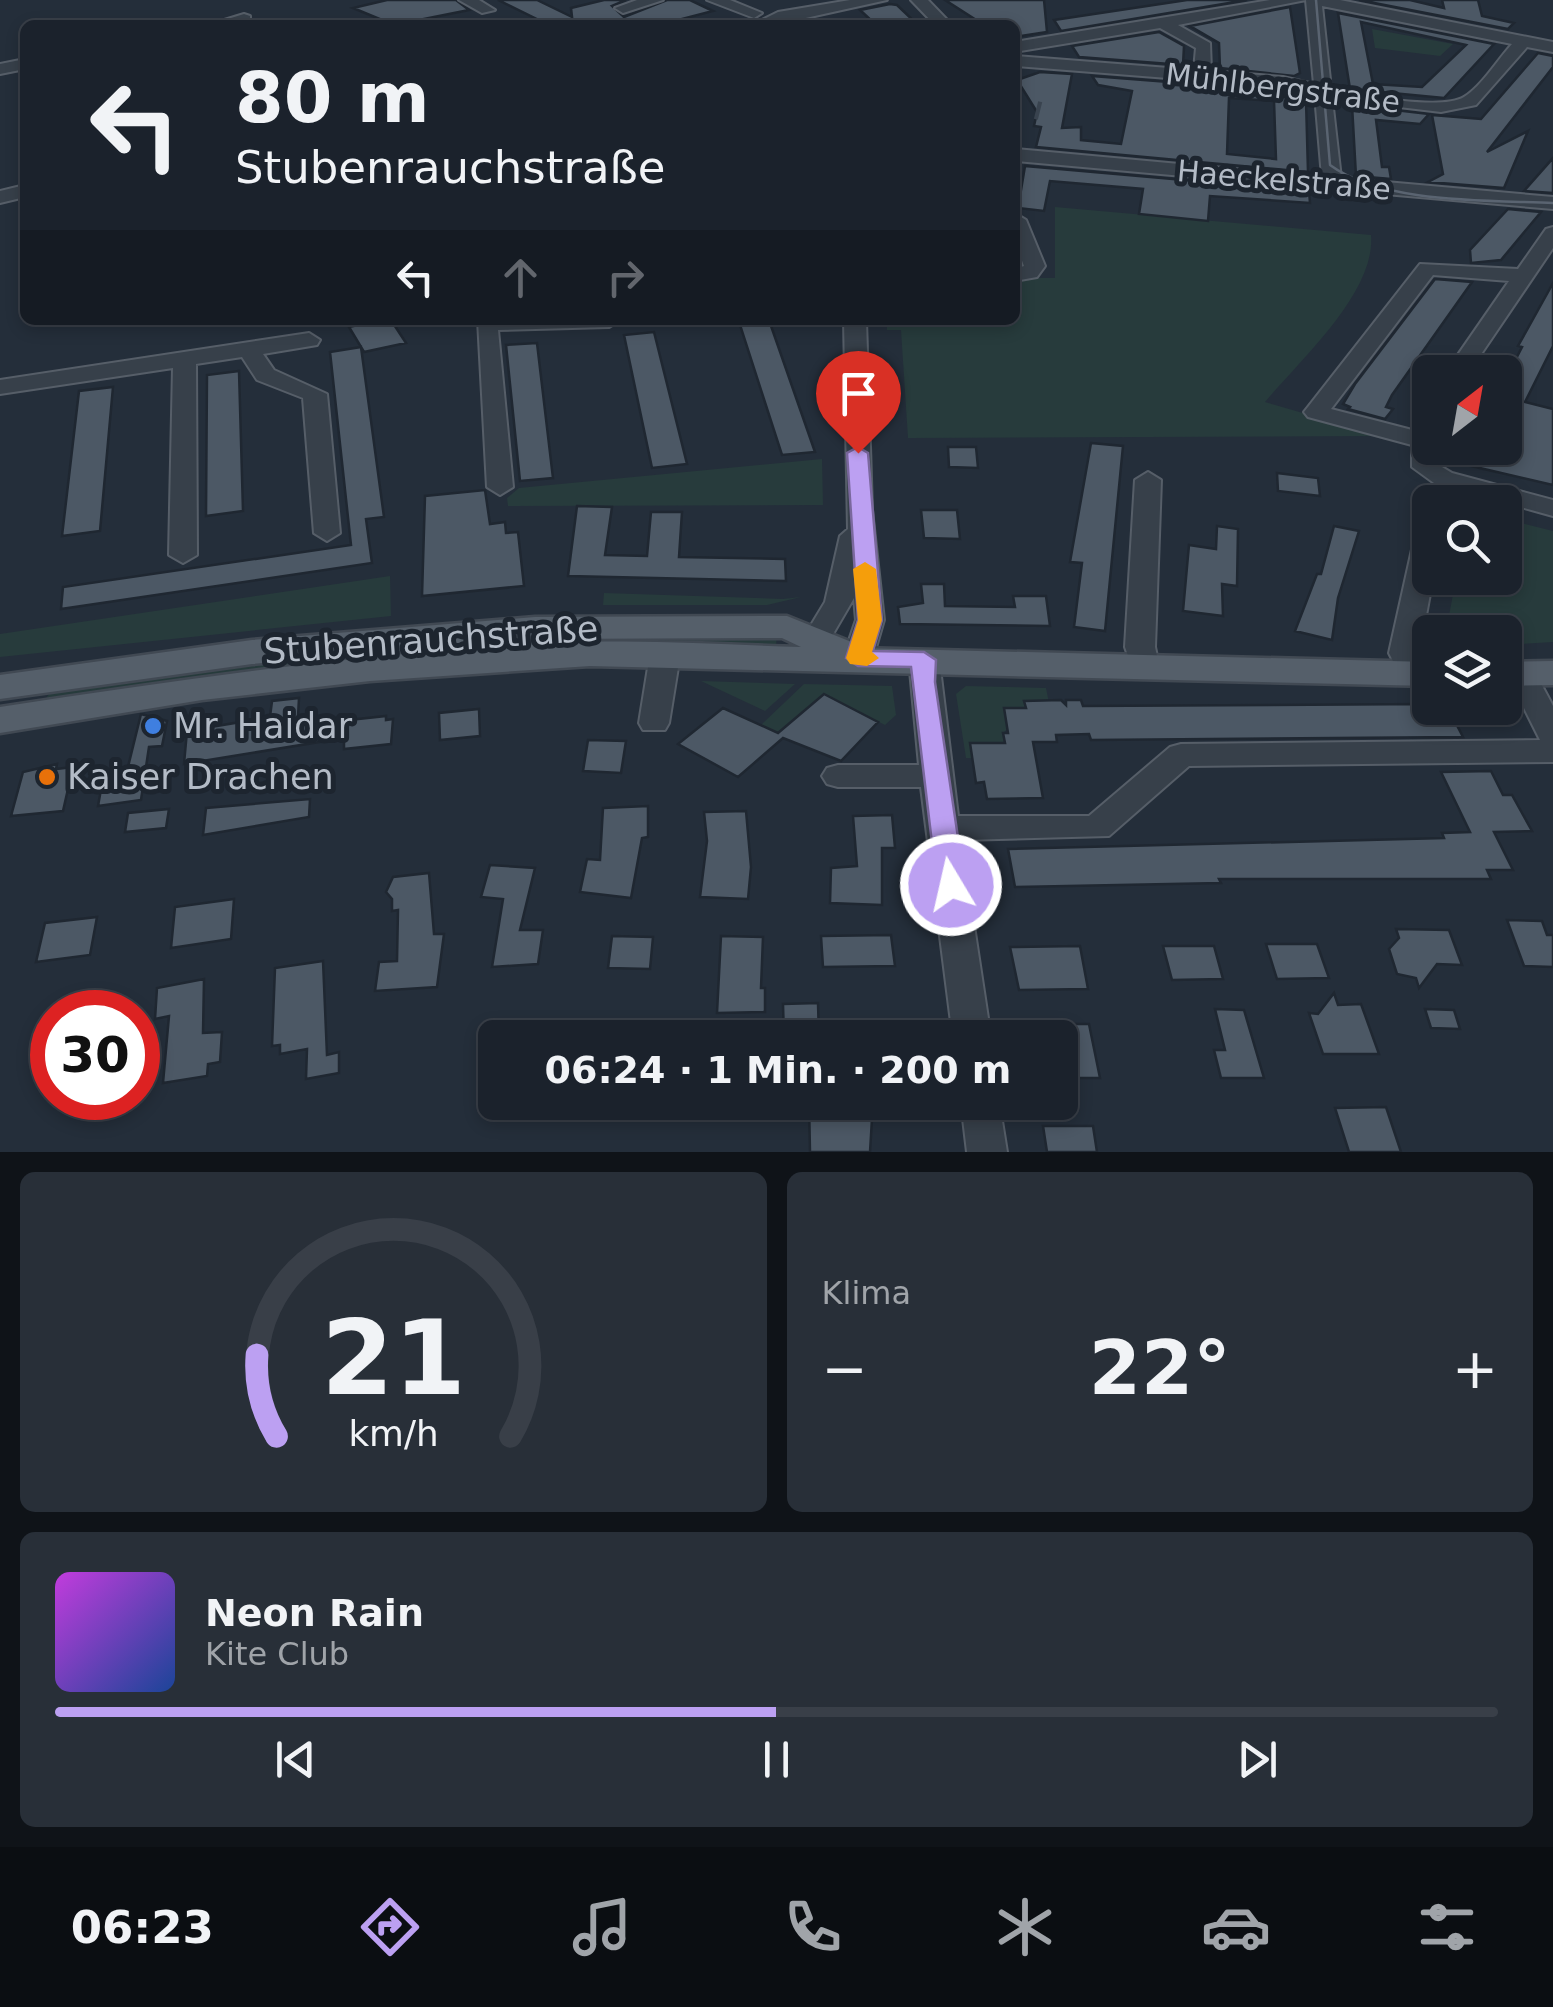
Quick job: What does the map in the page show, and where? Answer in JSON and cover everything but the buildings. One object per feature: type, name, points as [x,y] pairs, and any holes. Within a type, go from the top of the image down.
[{"type":"main road","name":"Stubenrauchstraße","points":[[0,687],[370,639],[536,628],[787,628],[858,658]]},
{"type":"main road","name":"Stubenrauchstraße","points":[[0,720],[370,669],[499,658],[858,658],[1412,674]]},
{"type":"street","points":[[467,0],[487,10]]},
{"type":"street","points":[[623,8],[654,0]]},
{"type":"street","points":[[716,0],[750,20]]},
{"type":"street","points":[[755,20],[814,0]]},
{"type":"street","points":[[757,20],[879,0]]},
{"type":"street","points":[[919,0],[939,20]]},
{"type":"street","points":[[1020,45],[1265,2],[1298,0]]},
{"type":"street","points":[[1332,184],[1315,0],[1553,48]]},
{"type":"street","points":[[239,20],[244,19]]},
{"type":"street","points":[[1162,22],[1204,46],[1202,76]]},
{"type":"street","name":"Mühlbergstraße","points":[[1020,61],[1202,76],[1324,90],[1357,100],[1461,104],[1470,101],[1523,41]]},
{"type":"street","name":"Haeckelstraße","points":[[1020,155],[1553,203]]},
{"type":"street","points":[[1020,229],[1036,266],[1030,274],[1020,275]]},
{"type":"street","points":[[1469,355],[1553,232]]},
{"type":"street","points":[[1412,432],[1316,412],[1428,268],[1520,276]]},
{"type":"street","points":[[486,325],[500,487]]},
{"type":"street","points":[[855,325],[859,510],[870,620],[858,658]]},
{"type":"street","points":[[0,387],[309,340]]},
{"type":"street","points":[[249,350],[265,375],[314,394],[327,533]]},
{"type":"street","points":[[183,555],[186,359]]},
{"type":"street","points":[[1144,666],[1140,646],[1148,480]]},
{"type":"street","points":[[1522,503],[1553,508]]},
{"type":"street","points":[[816,640],[839,602],[859,510]]},
{"type":"street","points":[[1412,663],[1404,653],[1416,595]]},
{"type":"street","points":[[654,723],[665,655]]},
{"type":"street","points":[[924,660],[935,776],[969,1020]]},
{"type":"street","points":[[1527,674],[1553,736]]},
{"type":"street","points":[[42,713],[34,696],[62,678]]},
{"type":"street","points":[[942,828],[1097,828],[1180,754],[1553,752]]},
{"type":"street","points":[[838,776],[935,776]]},
{"type":"street","points":[[983,1120],[988,1152]]},
{"type":"green space","points":[[1372,29],[1453,44],[1440,56],[1375,48]]},
{"type":"green space","points":[[1055,207],[1371,235],[1362,279],[1349,302],[1265,402],[1382,436],[908,438],[901,330],[887,330],[887,325],[1020,325],[1020,278],[1055,278]]},
{"type":"green space","points":[[822,459],[823,505],[508,506],[507,498],[519,488]]},
{"type":"green space","points":[[1522,523],[1553,531],[1553,642],[1522,644],[1522,615],[1449,615],[1453,595],[1522,595]]},
{"type":"green space","points":[[390,576],[391,616],[0,657],[0,634]]},
{"type":"green space","points":[[604,593],[801,597],[767,605],[603,605]]},
{"type":"green space","points":[[777,634],[776,646],[692,643],[379,659],[381,646]]},
{"type":"green space","points":[[359,648],[359,661],[48,701],[46,698],[52,691]]},
{"type":"green space","points":[[701,681],[795,684],[765,711]]},
{"type":"green space","points":[[804,684],[892,686],[896,715],[885,725],[824,694],[778,733],[761,725]]},
{"type":"green space","points":[[966,686],[1046,688],[1049,703],[1025,700],[1026,711],[1003,733],[1005,743],[970,743],[977,758],[966,758],[956,694]]},
{"type":"tunnel","points":[[1036,110],[1040,111]]},
{"type":"tram line","points":[[1316,0],[1330,165],[1352,178],[1407,193],[1553,203]]},
{"type":"slow traffic","points":[[865,569],[870,620],[858,658],[867,658]]},
{"type":"place","name":"Mr. Haidar","points":[[153,726]]},
{"type":"place","name":"Kaiser Drachen","points":[[47,777]]},
{"type":"route","points":[[858,453],[859,510],[870,620],[858,658],[924,660],[923,682],[951,885]]}]
